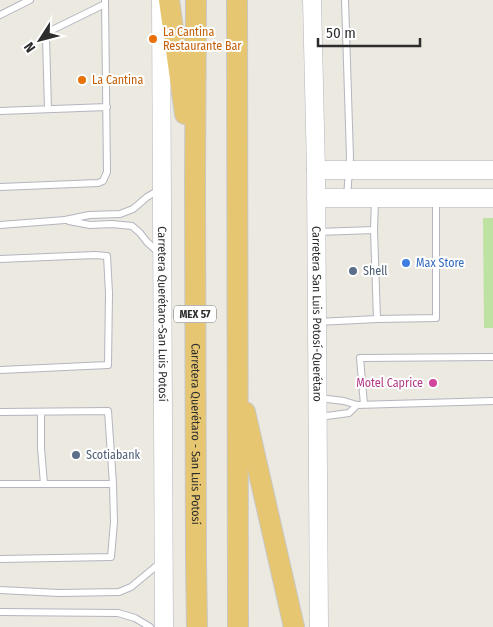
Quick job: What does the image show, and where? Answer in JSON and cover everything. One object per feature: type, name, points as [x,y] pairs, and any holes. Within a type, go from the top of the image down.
[{"type":"highway","points":[[169,0],[195,179]]},
{"type":"highway","name":"Carretera Querétaro - San Luis Potosí","points":[[196,0],[197,627]]},
{"type":"highway","points":[[237,1],[238,627]]},
{"type":"highway","points":[[237,375],[294,627]]},
{"type":"highway","points":[[184,627],[196,560]]},
{"type":"main road","name":"Carretera Querétaro-San Luis Potosí","points":[[161,0],[164,627]]},
{"type":"main road","name":"Carretera San Luis Potosí-Querétaro","points":[[312,0],[317,232],[319,627]]},
{"type":"main road","points":[[316,170],[493,170]]},
{"type":"main road","points":[[462,170],[462,198]]},
{"type":"main road","points":[[316,198],[493,198]]},
{"type":"lane","points":[[0,16],[30,0]]},
{"type":"lane","points":[[345,0],[350,157],[347,198]]},
{"type":"lane","points":[[0,187],[98,182],[103,180],[107,172],[105,2],[48,32],[46,38],[48,109]]},
{"type":"lane","points":[[0,111],[107,107]]},
{"type":"lane","points":[[0,225],[65,220],[88,215],[120,214],[133,209],[147,197],[162,188]]},
{"type":"lane","points":[[375,198],[374,230],[377,320]]},
{"type":"lane","points":[[317,322],[436,318],[436,198]]},
{"type":"lane","points":[[65,220],[90,225],[112,224],[132,226],[162,256]]},
{"type":"lane","points":[[317,232],[374,230]]},
{"type":"lane","points":[[0,259],[107,256],[109,302],[108,365],[0,370]]},
{"type":"lane","points":[[361,405],[360,358],[493,357]]},
{"type":"lane","points":[[318,398],[344,400],[361,405],[493,401]]},
{"type":"lane","points":[[318,418],[349,412],[361,405]]},
{"type":"lane","points":[[0,412],[108,411],[114,522],[111,557],[0,558]]},
{"type":"lane","points":[[42,412],[41,448],[44,484]]},
{"type":"lane","points":[[0,484],[113,484]]},
{"type":"lane","points":[[0,590],[60,593],[119,592],[131,587],[164,559]]},
{"type":"lane","points":[[0,612],[118,613],[135,618],[150,627]]},
{"type":"green space","points":[[483,218],[493,218],[493,328],[484,328]]},
{"type":"place","name":"La Cantina Restaurante Bar","points":[[153,39]]},
{"type":"place","name":"La Cantina","points":[[82,80]]},
{"type":"place","name":"Max Store","points":[[406,263]]},
{"type":"place","name":"Shell","points":[[353,271]]},
{"type":"place","name":"Motel Caprice","points":[[433,383]]},
{"type":"place","name":"Scotiabank","points":[[76,455]]}]
